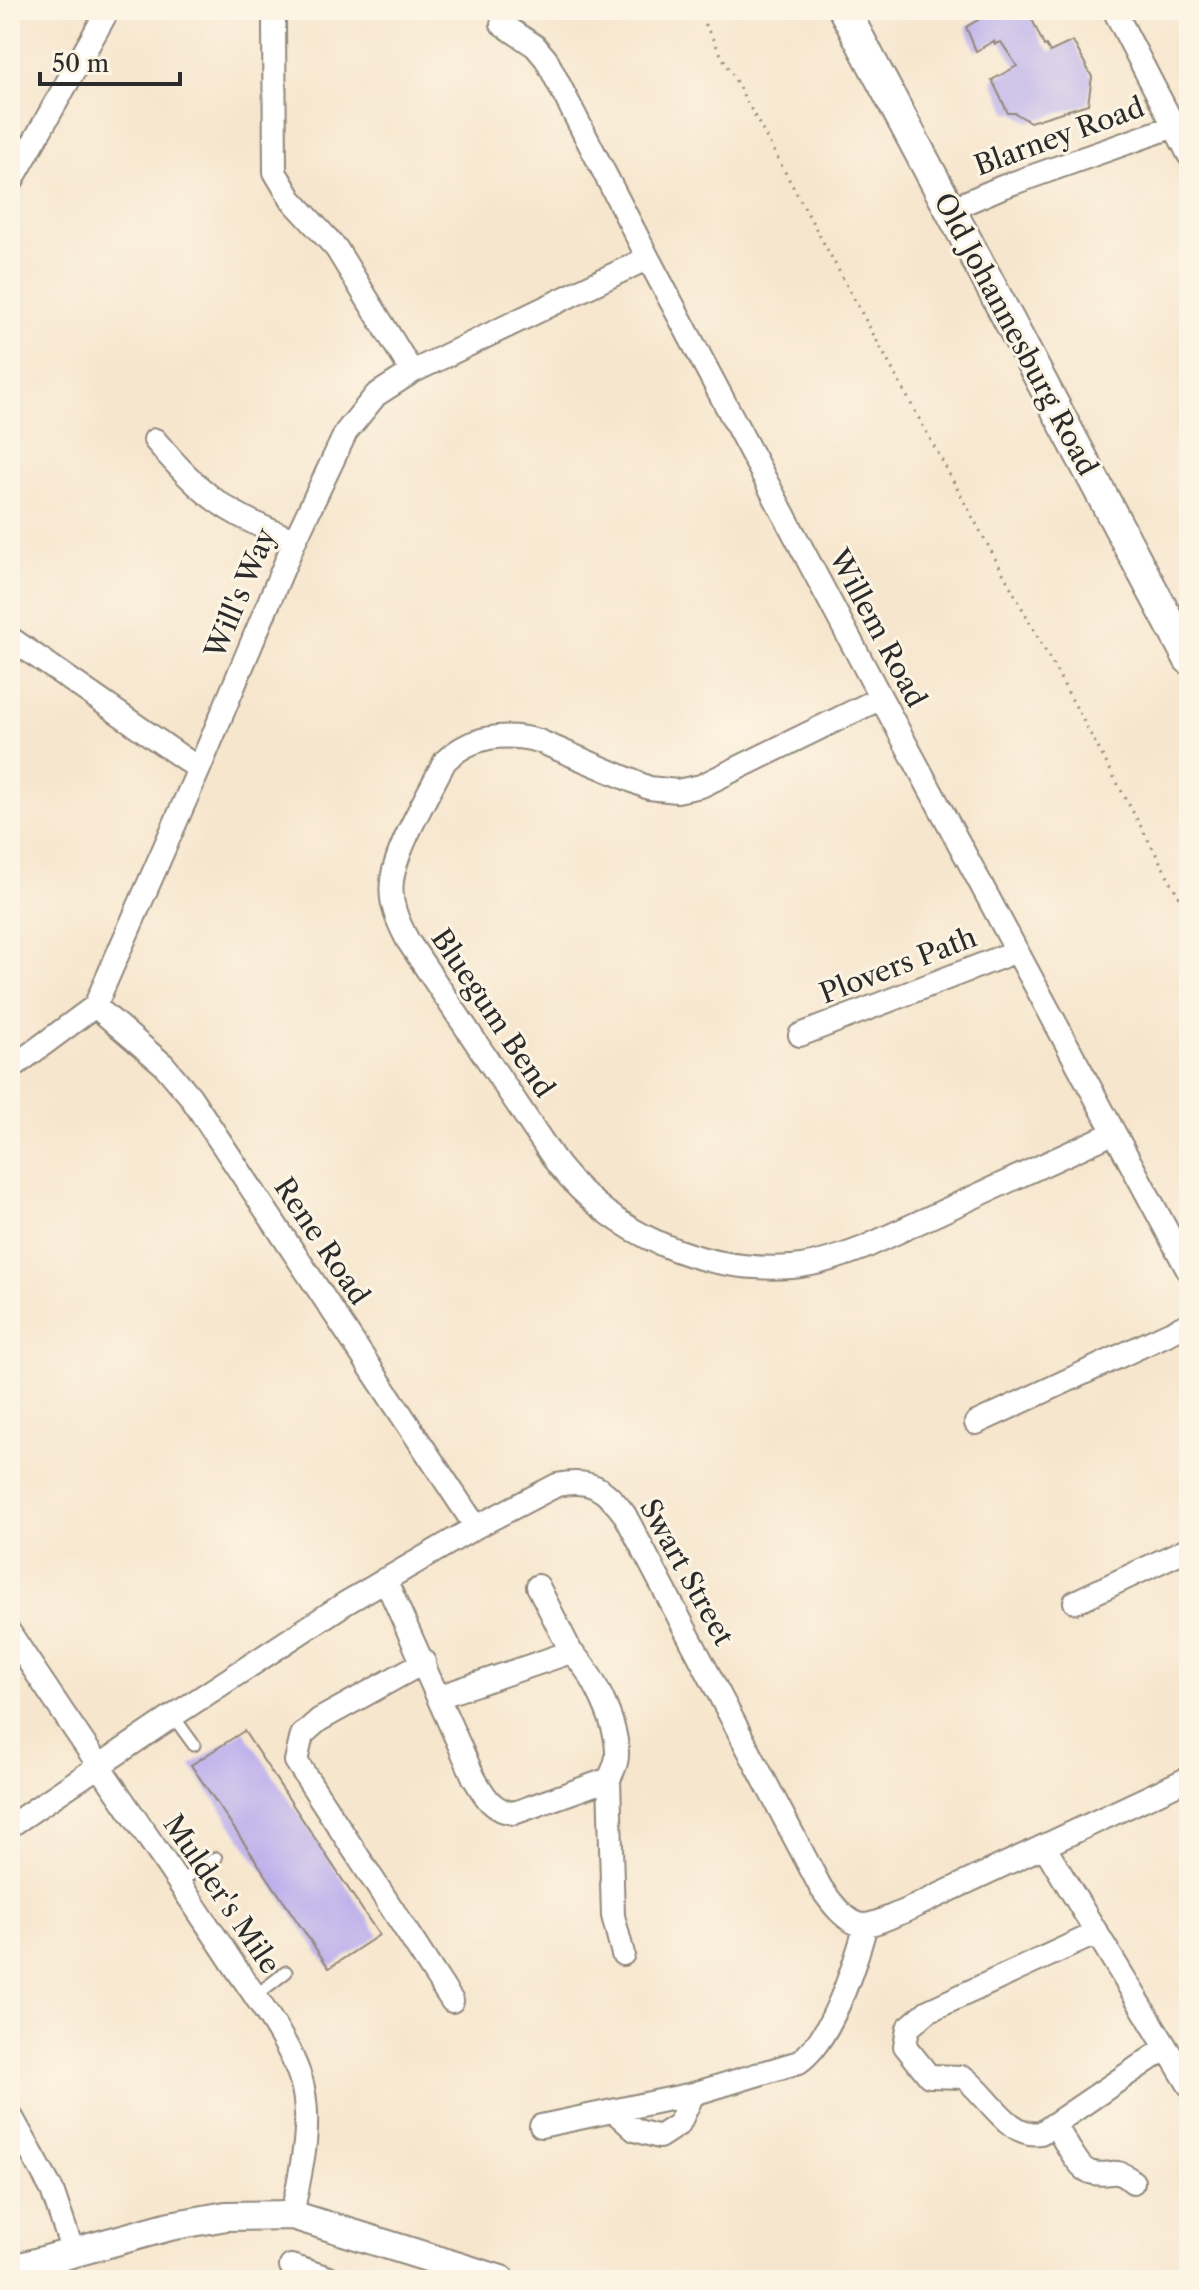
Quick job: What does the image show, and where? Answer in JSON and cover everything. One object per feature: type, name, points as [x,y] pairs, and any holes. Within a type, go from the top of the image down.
[{"type":"main road","name":"Old Johannesburg Road","points":[[844,10],[1189,659]]},
{"type":"street","points":[[10,184],[108,10]]},
{"type":"street","points":[[1114,10],[1181,123],[1189,155]]},
{"type":"street","points":[[274,22],[274,164],[278,178],[291,199],[336,248],[412,372]]},
{"type":"street","name":"Willem Road","points":[[502,24],[535,46],[546,59],[881,698],[1189,1272]]},
{"type":"street","name":"Blarney Road","points":[[951,209],[1002,187],[1181,123]]},
{"type":"street","points":[[10,142],[22,163]]},
{"type":"street","name":"Will's Way","points":[[10,1069],[95,1006],[295,540],[346,432],[376,395],[412,372],[648,258]]},
{"type":"street","points":[[155,440],[187,478],[213,500],[260,527],[295,540]]},
{"type":"street","points":[[10,638],[199,769]]},
{"type":"street","name":"Bluegum Bend","points":[[881,698],[701,786],[677,791],[649,788],[521,736],[504,735],[475,741],[453,752],[445,761],[399,856],[392,880],[397,918],[408,941],[575,1186],[624,1224],[668,1248],[703,1260],[729,1266],[793,1267],[830,1260],[863,1248],[1113,1133]]},
{"type":"street","name":"Plovers Path","points":[[800,1035],[1017,951]]},
{"type":"street","name":"Rene Road","points":[[95,1006],[164,1065],[190,1096],[476,1527]]},
{"type":"street","points":[[976,1423],[1189,1324]]},
{"type":"street","name":"Swart Street","points":[[10,1826],[385,1579],[557,1485],[578,1481],[600,1490],[620,1507],[821,1888],[847,1917],[866,1925]]},
{"type":"street","points":[[1075,1602],[1189,1548]]},
{"type":"street","points":[[385,1579],[474,1778],[501,1812],[514,1813],[609,1779]]},
{"type":"street","points":[[538,1586],[571,1652],[587,1669],[616,1736],[617,1760],[609,1779],[613,1916],[623,1954]]},
{"type":"street","name":"Mulder's Mile","points":[[10,1633],[289,2051],[303,2089],[306,2141],[292,2215]]},
{"type":"street","points":[[438,1697],[571,1652]]},
{"type":"street","points":[[424,1662],[319,1720],[302,1735],[296,1761],[452,2001]]},
{"type":"street","points":[[541,2126],[693,2094],[799,2062],[812,2052],[842,1994],[866,1925],[903,1912],[1189,1778]]},
{"type":"street","points":[[1044,1846],[1189,2085]]},
{"type":"street","points":[[1097,1933],[928,2011],[908,2028],[905,2046],[929,2076],[963,2077],[1018,2131],[1032,2135],[1041,2133],[1166,2048]]},
{"type":"street","points":[[615,2112],[635,2130],[659,2137],[679,2124],[693,2094]]},
{"type":"street","points":[[10,2114],[52,2190],[73,2252]]},
{"type":"street","points":[[1054,2124],[1083,2168],[1091,2173],[1114,2171],[1124,2174],[1133,2182]]},
{"type":"street","points":[[10,2270],[170,2226],[226,2216],[292,2215],[501,2280]]},
{"type":"street","points":[[291,2266],[335,2280]]},
{"type":"lane","points":[[173,1716],[194,1745]]},
{"type":"lane","points":[[179,1882],[216,1858]]},
{"type":"lane","points":[[254,1996],[286,1972]]},
{"type":"path","points":[[697,10],[1189,915]]},
{"type":"building","points":[[995,10],[1028,10],[1044,46],[1050,52],[1073,41],[1092,77],[1088,104],[1030,122],[1015,113],[1008,113],[992,80],[1017,66],[1001,42],[995,44],[994,41],[976,51],[966,27]]},
{"type":"building","points":[[244,1731],[379,1935],[329,1968],[191,1765]]}]
